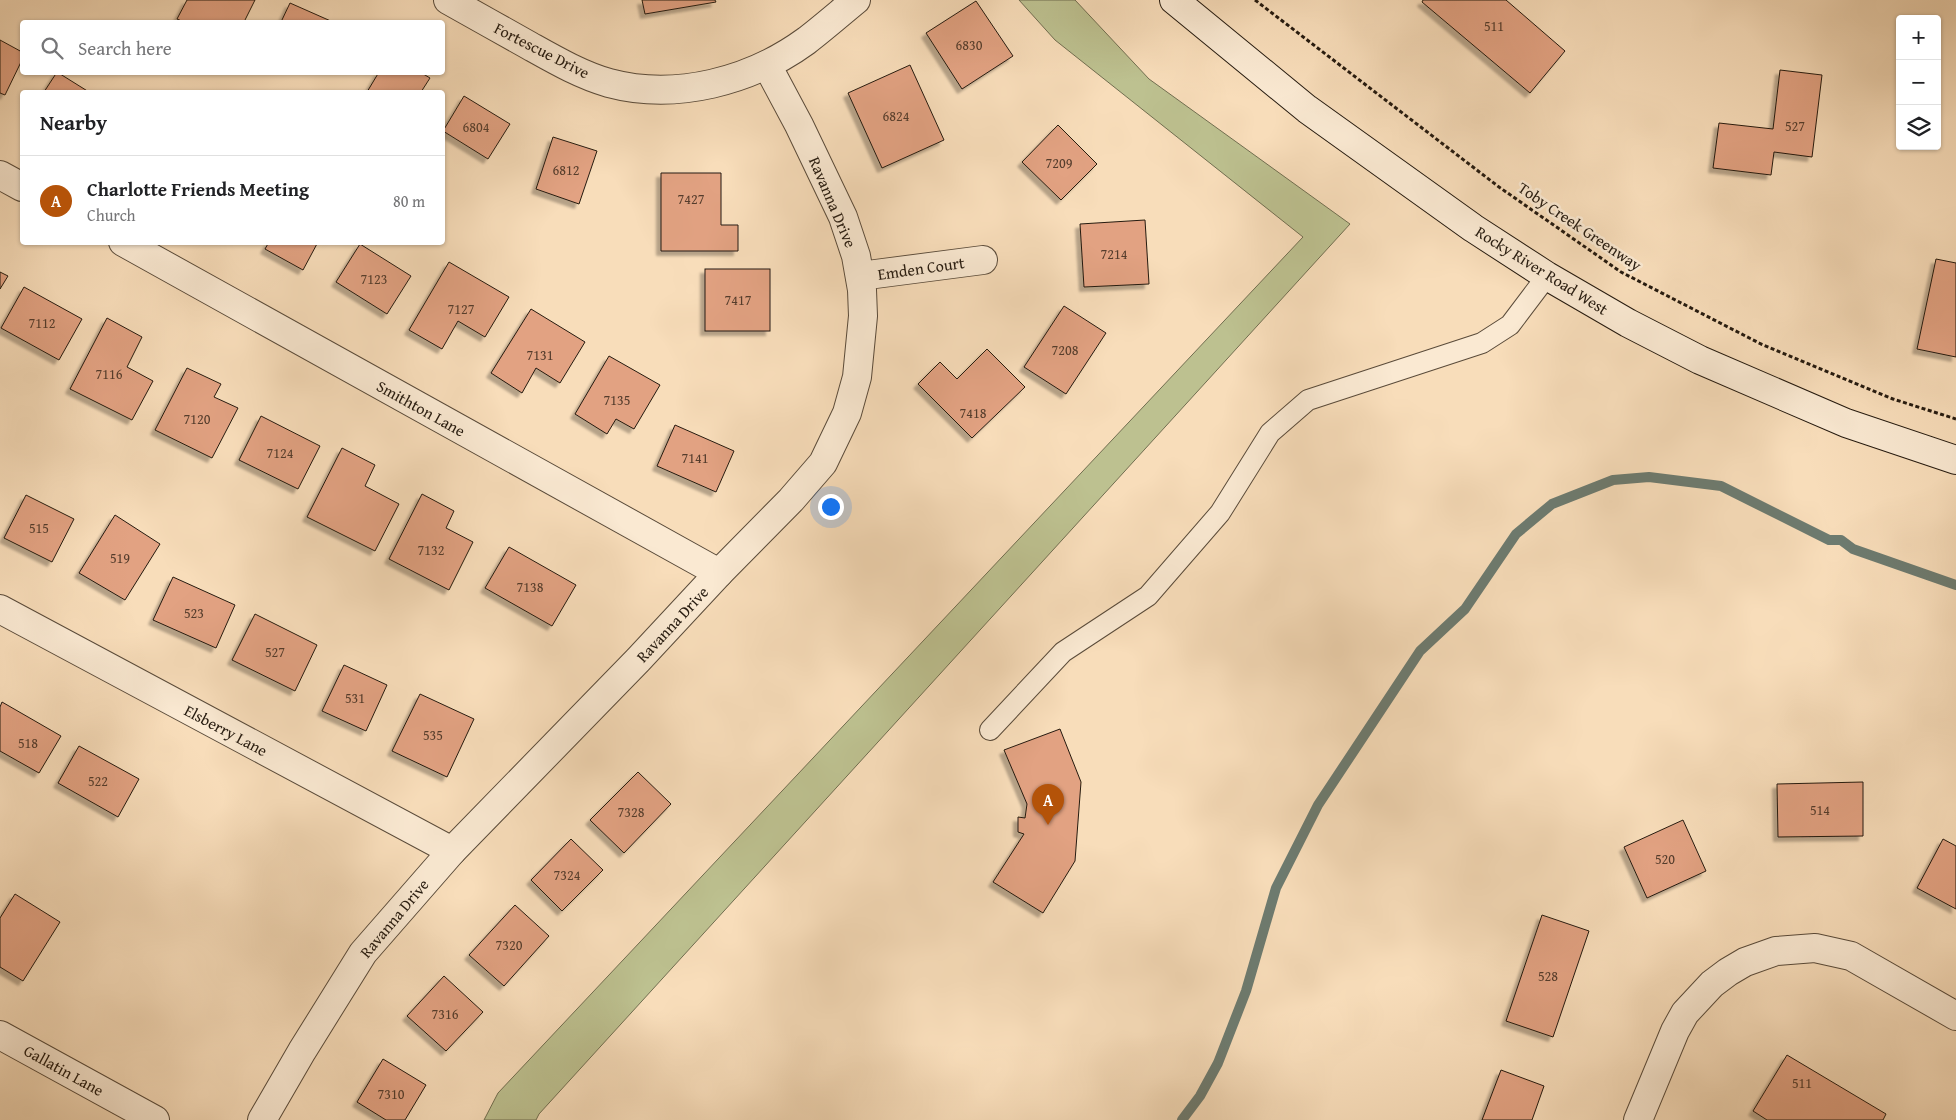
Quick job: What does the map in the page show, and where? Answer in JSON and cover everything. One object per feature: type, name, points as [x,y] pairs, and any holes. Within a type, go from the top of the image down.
[{"type":"street","name":"Fortescue Drive","points":[[448,0],[564,65],[608,83],[642,89],[679,89],[712,84],[749,74],[806,41],[856,0]]},
{"type":"street","name":"Rocky River Road West","points":[[1174,0],[1306,109],[1473,228],[1547,276],[1628,323],[1700,360],[1846,423],[1956,460]]},
{"type":"street","name":"Ravanna Drive","points":[[262,1120],[302,1051],[363,954],[452,851],[791,500],[823,463],[847,413],[857,377],[863,316],[862,290],[856,256],[843,217],[767,65]]},
{"type":"street","points":[[0,175],[20,186]]},
{"type":"street","name":"Smithton Lane","points":[[128,245],[719,573]]},
{"type":"street","name":"Emden Court","points":[[860,276],[982,260]]},
{"type":"street","name":"Elsberry Lane","points":[[0,608],[452,851]]},
{"type":"street","points":[[1638,1120],[1674,1031],[1685,1013],[1712,984],[1728,972],[1745,962],[1776,951],[1815,948],[1851,956],[1956,1016]]},
{"type":"street","name":"Gallatin Lane","points":[[0,1035],[155,1120]]},
{"type":"lane","points":[[990,730],[1063,652],[1148,596],[1220,514],[1270,433],[1308,400],[1482,343],[1510,325],[1547,276]]},
{"type":"path","name":"Toby Creek Greenway","points":[[1255,0],[1499,187],[1621,272],[1761,344],[1893,398],[1956,420]]},
{"type":"green space","points":[[1019,0],[1075,0],[1149,79],[1350,224],[539,1114],[536,1120],[484,1120],[498,1093],[1303,237],[1055,40]]},
{"type":"building","points":[[187,0],[255,0],[245,20],[177,19]]},
{"type":"building","points":[[642,0],[715,0],[716,2],[645,14]]},
{"type":"building","points":[[1423,0],[1506,0],[1565,51],[1530,93],[1422,2]]},
{"type":"building","points":[[976,1],[1013,56],[962,89],[926,33]]},
{"type":"building","points":[[290,3],[328,20],[282,20]]},
{"type":"building","points":[[0,40],[20,51],[20,64],[5,95],[0,93]]},
{"type":"building","points":[[910,65],[944,140],[882,168],[848,93]]},
{"type":"building","points":[[1780,70],[1822,75],[1812,157],[1774,152],[1771,175],[1713,168],[1719,123],[1773,129]]},
{"type":"building","points":[[55,75],[62,75],[86,90],[45,90]]},
{"type":"building","points":[[377,75],[425,75],[430,78],[422,90],[368,90]]},
{"type":"building","points":[[464,96],[510,124],[488,159],[445,132],[445,128]]},
{"type":"building","points":[[1058,125],[1097,164],[1061,200],[1022,162]]},
{"type":"building","points":[[553,137],[597,151],[579,204],[536,189]]},
{"type":"building","points":[[661,173],[721,173],[721,225],[738,225],[738,251],[661,251]]},
{"type":"building","points":[[1145,220],[1149,284],[1084,287],[1080,224]]},
{"type":"building","points":[[267,245],[316,245],[303,270],[265,249]]},
{"type":"building","points":[[359,245],[411,276],[387,314],[336,282]]},
{"type":"building","points":[[1936,259],[1956,263],[1956,357],[1917,349]]},
{"type":"building","points":[[449,262],[509,297],[485,337],[458,321],[442,349],[409,330]]},
{"type":"building","points":[[705,269],[770,269],[770,331],[705,331]]},
{"type":"building","points":[[0,272],[8,276],[0,289]]},
{"type":"building","points":[[24,287],[82,319],[59,360],[1,328]]},
{"type":"building","points":[[1064,306],[1106,333],[1066,394],[1024,367]]},
{"type":"building","points":[[531,309],[585,342],[560,383],[536,368],[522,393],[491,373]]},
{"type":"building","points":[[107,318],[142,337],[127,367],[153,381],[132,420],[70,389]]},
{"type":"building","points":[[987,349],[1025,387],[972,438],[918,384],[940,362],[957,379]]},
{"type":"building","points":[[609,356],[660,385],[634,429],[616,419],[607,434],[575,414]]},
{"type":"building","points":[[187,368],[221,384],[214,397],[238,408],[212,458],[155,430]]},
{"type":"building","points":[[261,416],[320,446],[298,489],[239,460]]},
{"type":"building","points":[[675,425],[734,451],[716,492],[657,466]]},
{"type":"building","points":[[342,448],[375,465],[365,486],[399,504],[375,551],[307,517]]},
{"type":"building","points":[[422,494],[454,511],[446,528],[473,542],[449,590],[389,559]]},
{"type":"building","points":[[26,495],[74,519],[52,562],[4,538]]},
{"type":"building","points":[[115,515],[160,544],[125,600],[79,573]]},
{"type":"building","points":[[509,547],[576,585],[552,626],[485,588]]},
{"type":"building","points":[[173,577],[235,605],[216,648],[153,620]]},
{"type":"building","points":[[255,614],[317,645],[295,691],[232,660]]},
{"type":"building","points":[[344,665],[387,685],[366,731],[322,711]]},
{"type":"building","points":[[420,694],[474,719],[447,777],[392,751]]},
{"type":"building","points":[[2,702],[61,736],[39,773],[0,751],[0,707]]},
{"type":"building","points":[[1060,729],[1081,782],[1075,861],[1043,913],[993,882],[1024,834],[1018,832],[1018,817],[1025,818],[1027,804],[1004,750]]},
{"type":"building","points":[[79,746],[139,779],[118,817],[58,783]]},
{"type":"building","points":[[638,772],[671,804],[624,853],[590,820]]},
{"type":"building","points":[[1863,782],[1863,836],[1778,837],[1777,784]]},
{"type":"building","points":[[1683,820],[1706,871],[1647,898],[1624,847]]},
{"type":"building","points":[[571,839],[603,870],[562,911],[531,880]]},
{"type":"building","points":[[1943,839],[1956,846],[1956,909],[1917,888]]},
{"type":"building","points":[[15,894],[60,922],[23,981],[0,967],[0,918]]},
{"type":"building","points":[[515,905],[549,936],[504,986],[469,955]]},
{"type":"building","points":[[1542,915],[1589,931],[1553,1037],[1506,1021]]},
{"type":"building","points":[[444,976],[483,1012],[446,1051],[407,1016]]},
{"type":"building","points":[[1787,1055],[1886,1114],[1883,1120],[1767,1120],[1753,1111]]},
{"type":"building","points":[[383,1059],[426,1085],[405,1120],[386,1120],[357,1102]]},
{"type":"building","points":[[1501,1070],[1544,1086],[1532,1120],[1482,1120]]},
{"type":"waterway","points":[[1182,1120],[1200,1096],[1218,1063],[1246,991],[1276,888],[1318,805],[1420,651],[1465,609],[1516,534],[1552,504],[1613,480],[1649,477],[1721,486],[1829,540],[1841,540],[1853,549],[1956,585]]},
{"type":"place","name":"Charlotte Friends Meeting","points":[[1048,825]]}]
